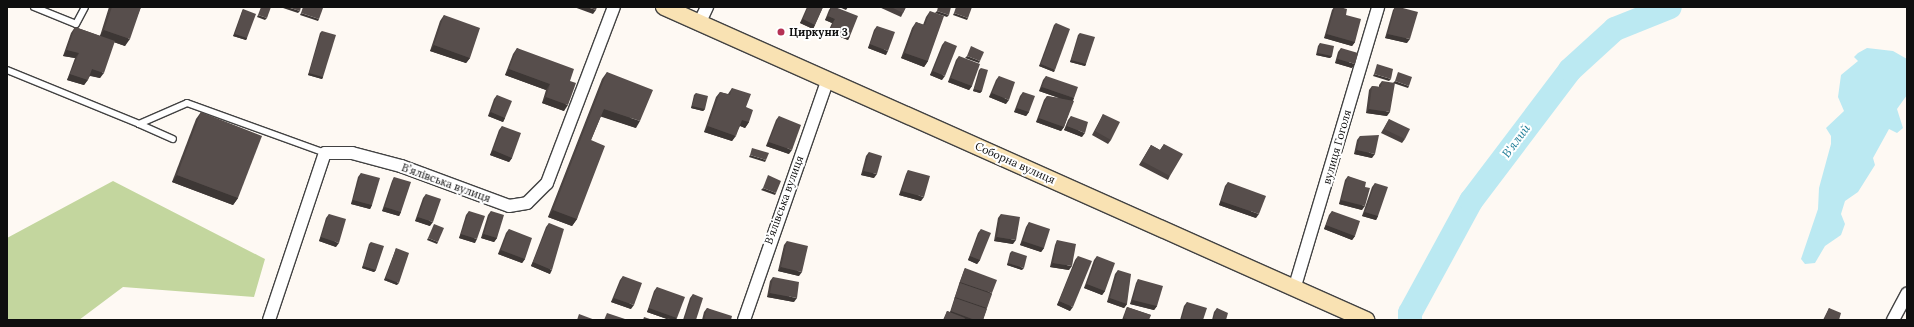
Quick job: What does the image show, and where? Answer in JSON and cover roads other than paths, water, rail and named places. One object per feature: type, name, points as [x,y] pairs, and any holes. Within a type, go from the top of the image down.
[{"type":"street","name":"В’ялівська вулиця","points":[[325,153],[352,153],[401,166],[509,206],[527,203],[547,183],[614,7]]},
{"type":"street","name":"Соборна вулиця","points":[[664,7],[699,24],[1295,286],[1366,320]]},
{"type":"street","points":[[699,24],[707,7]]},
{"type":"street","name":"вулиця Гоголя","points":[[1295,286],[1378,7]]},
{"type":"street","name":"В’ялівська вулиця","points":[[744,320],[827,80]]},
{"type":"street","points":[[269,320],[325,153]]},
{"type":"street","points":[[1893,320],[1907,294]]},
{"type":"lane","points":[[34,7],[76,24],[85,7]]},
{"type":"lane","points":[[7,70],[173,139]]},
{"type":"lane","points":[[139,124],[187,103],[325,153]]},
{"type":"water","points":[[1867,48],[1893,51],[1907,59],[1907,95],[1897,109],[1903,128],[1897,133],[1889,129],[1873,158],[1875,165],[1858,192],[1845,201],[1841,214],[1845,224],[1841,235],[1825,246],[1815,263],[1805,264],[1801,259],[1818,209],[1819,188],[1831,144],[1831,136],[1826,128],[1844,111],[1838,97],[1841,75],[1858,61],[1854,57]]},
{"type":"waterway","name":"В'ялий","points":[[1410,320],[1410,313],[1471,201],[1570,70],[1615,29],[1670,7]]},
{"type":"place","name":"Циркуни 3","points":[[781,32]]}]
